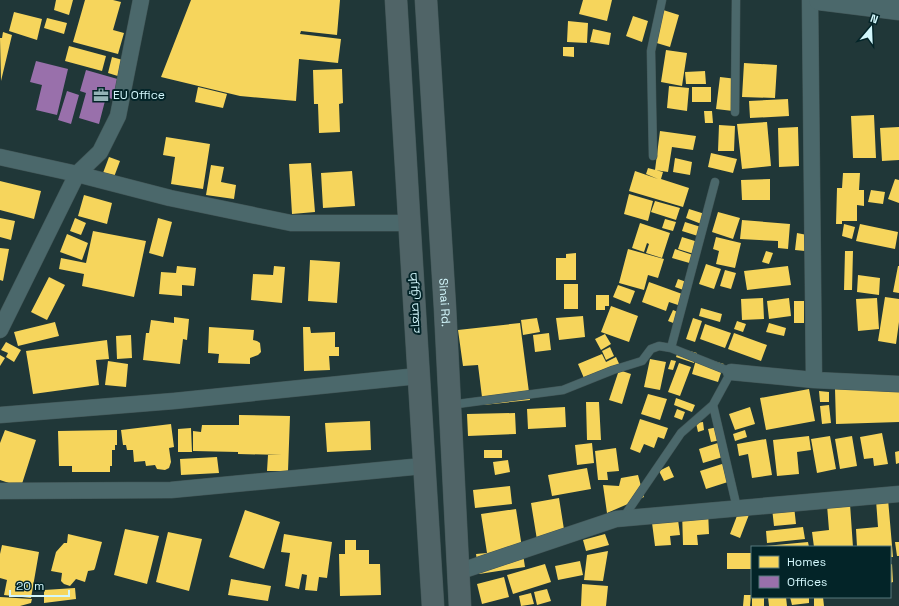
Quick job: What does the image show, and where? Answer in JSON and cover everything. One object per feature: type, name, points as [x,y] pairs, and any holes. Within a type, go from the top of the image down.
[{"type":"main road","name":"طريق صنعاء","points":[[396,0],[423,466],[433,606]]},
{"type":"main road","name":"Sinai Rd.","points":[[426,0],[450,405],[460,606]]},
{"type":"street","points":[[0,330],[77,174],[100,152],[118,116],[141,0]]},
{"type":"street","points":[[810,0],[814,380]]},
{"type":"street","points":[[819,0],[899,10]]},
{"type":"street","points":[[0,157],[77,174],[170,198],[291,223],[410,223]]},
{"type":"street","points":[[731,372],[814,380],[899,384]]},
{"type":"street","points":[[0,415],[174,401],[418,376]]},
{"type":"street","points":[[0,491],[171,490],[423,466]]},
{"type":"street","points":[[458,572],[616,519],[899,494]]},
{"type":"lane","points":[[653,156],[651,51],[662,0]]},
{"type":"lane","points":[[735,112],[736,0]]},
{"type":"lane","points":[[671,348],[715,182]]},
{"type":"lane","points":[[450,405],[563,390],[613,370],[642,361],[651,349],[659,346],[671,348],[731,372],[713,405],[681,433],[623,518]]},
{"type":"lane","points":[[713,405],[737,508]]},
{"type":"building: Homes","points":[[56,0],[73,0],[69,15],[54,10]]},
{"type":"building: Homes","points":[[85,0],[113,0],[121,2],[113,30],[124,33],[118,54],[73,42]]},
{"type":"building: Homes","points":[[191,0],[340,0],[337,35],[301,31],[300,34],[341,39],[338,63],[299,59],[296,101],[240,96],[161,77]]},
{"type":"building: Homes","points":[[583,0],[612,0],[607,21],[579,14]]},
{"type":"building: Homes","points":[[660,9],[679,15],[670,47],[650,41]]},
{"type":"building: Homes","points":[[14,12],[42,19],[37,40],[9,31]]},
{"type":"building: Homes","points":[[633,16],[648,21],[642,42],[626,36]]},
{"type":"building: Homes","points":[[47,18],[67,23],[64,34],[44,28]]},
{"type":"building: Homes","points":[[568,21],[588,23],[587,43],[567,42]]},
{"type":"building: Homes","points":[[593,29],[611,33],[609,45],[590,42]]},
{"type":"building: Homes","points":[[3,32],[12,35],[1,81],[0,38],[2,38]]},
{"type":"building: Homes","points":[[69,46],[106,56],[102,71],[65,61]]},
{"type":"building: Homes","points":[[563,47],[574,47],[574,57],[563,56]]},
{"type":"building: Homes","points":[[666,50],[687,53],[682,86],[661,82]]},
{"type":"building: Homes","points":[[112,57],[126,61],[121,77],[108,73]]},
{"type":"building: Homes","points":[[744,63],[777,65],[775,98],[742,97]]},
{"type":"building: Homes","points":[[342,69],[343,103],[339,104],[340,132],[319,133],[318,104],[314,104],[313,70]]},
{"type":"building: Homes","points":[[705,71],[706,84],[686,84],[685,72]]},
{"type":"building: Homes","points":[[720,77],[737,79],[733,111],[716,109]]},
{"type":"building: Homes","points":[[669,86],[689,88],[687,111],[667,108]]},
{"type":"building: Homes","points":[[198,87],[227,94],[223,108],[195,102]]},
{"type":"building: Homes","points":[[692,87],[711,87],[711,102],[692,102]]},
{"type":"building: Homes","points":[[788,99],[789,116],[750,118],[749,101]]},
{"type":"building: Homes","points":[[704,111],[712,111],[713,123],[705,123]]},
{"type":"building: Homes","points":[[874,115],[876,158],[853,158],[851,116]]},
{"type":"building: Homes","points":[[767,122],[771,166],[742,169],[737,124]]},
{"type":"building: Homes","points":[[719,125],[735,126],[734,151],[718,151]]},
{"type":"building: Homes","points":[[798,127],[799,166],[779,167],[778,128]]},
{"type":"building: Homes","points":[[899,127],[899,160],[882,161],[880,128]]},
{"type":"building: Homes","points":[[660,131],[696,136],[693,150],[672,147],[668,172],[655,170]]},
{"type":"building: Homes","points":[[166,137],[210,144],[203,189],[171,184],[175,157],[163,155]]},
{"type":"building: Homes","points":[[711,153],[737,159],[733,173],[708,167]]},
{"type":"building: Homes","points":[[109,157],[120,161],[114,177],[103,173]]},
{"type":"building: Homes","points":[[675,158],[692,162],[690,175],[673,172]]},
{"type":"building: Homes","points":[[311,163],[315,212],[292,214],[289,164]]},
{"type":"building: Homes","points":[[211,165],[224,167],[221,182],[236,185],[234,199],[206,195]]},
{"type":"building: Homes","points":[[648,168],[663,172],[661,179],[689,188],[683,207],[629,191],[635,171],[658,179],[646,174]]},
{"type":"building: Homes","points":[[352,171],[355,206],[323,208],[321,173]]},
{"type":"building: Homes","points":[[843,173],[860,173],[859,190],[864,190],[864,206],[857,205],[857,221],[842,221],[842,224],[836,224],[837,188],[842,188]]},
{"type":"building: Homes","points":[[770,179],[770,200],[742,200],[741,180]]},
{"type":"building: Homes","points":[[895,179],[899,180],[899,203],[888,199]]},
{"type":"building: Homes","points":[[0,181],[41,191],[34,219],[0,210]]},
{"type":"building: Homes","points":[[871,190],[885,192],[883,204],[868,202]]},
{"type":"building: Homes","points":[[629,194],[653,201],[648,221],[624,214]]},
{"type":"building: Homes","points":[[84,195],[112,203],[107,224],[78,216]]},
{"type":"building: Homes","points":[[655,201],[680,208],[676,220],[651,212]]},
{"type":"building: Homes","points":[[689,209],[708,215],[704,225],[686,218]]},
{"type":"building: Homes","points":[[718,212],[740,218],[733,239],[712,232]]},
{"type":"building: Homes","points":[[0,218],[15,221],[11,240],[0,237]]},
{"type":"building: Homes","points":[[75,218],[86,223],[81,235],[70,231]]},
{"type":"building: Homes","points":[[158,218],[172,222],[163,257],[149,253]]},
{"type":"building: Homes","points":[[665,219],[676,222],[673,231],[662,228]]},
{"type":"building: Homes","points":[[742,220],[790,224],[788,249],[778,248],[778,241],[740,239]]},
{"type":"building: Homes","points":[[685,222],[704,228],[701,237],[682,231]]},
{"type":"building: Homes","points":[[640,223],[670,233],[662,258],[646,253],[649,244],[647,243],[644,252],[632,248]]},
{"type":"building: Homes","points":[[844,224],[855,227],[852,239],[842,236]]},
{"type":"building: Homes","points":[[860,224],[898,232],[895,249],[856,241]]},
{"type":"building: Homes","points":[[93,231],[146,241],[134,297],[82,286],[84,274],[59,269],[61,258],[86,263]]},
{"type":"building: Homes","points":[[797,233],[807,235],[805,251],[795,250]]},
{"type":"building: Homes","points":[[67,234],[88,243],[82,260],[60,252]]},
{"type":"building: Homes","points":[[682,237],[698,242],[694,254],[678,249]]},
{"type":"building: Homes","points":[[716,237],[741,243],[735,268],[716,264],[719,251],[713,249]]},
{"type":"building: Homes","points":[[0,248],[9,249],[3,281],[0,280]]},
{"type":"building: Homes","points":[[628,249],[664,259],[658,278],[648,275],[644,290],[619,283]]},
{"type":"building: Homes","points":[[675,249],[696,256],[693,264],[672,258]]},
{"type":"building: Homes","points":[[766,251],[773,253],[769,264],[762,262]]},
{"type":"building: Homes","points":[[845,251],[853,251],[852,290],[844,290]]},
{"type":"building: Homes","points":[[576,253],[576,280],[556,280],[556,258],[566,258],[566,254]]},
{"type":"building: Homes","points":[[310,260],[340,262],[337,303],[308,301]]},
{"type":"building: Homes","points":[[706,264],[721,269],[714,289],[699,284]]},
{"type":"building: Homes","points":[[177,266],[196,268],[194,286],[182,285],[182,296],[159,294],[161,272],[176,273]]},
{"type":"building: Homes","points":[[274,266],[285,267],[282,303],[251,300],[253,274],[273,275]]},
{"type":"building: Homes","points":[[788,266],[791,285],[747,290],[744,271]]},
{"type":"building: Homes","points":[[899,266],[899,293],[893,292]]},
{"type":"building: Homes","points":[[725,270],[736,273],[731,289],[720,286]]},
{"type":"building: Homes","points":[[858,275],[880,278],[879,295],[857,292]]},
{"type":"building: Homes","points":[[49,277],[65,285],[47,320],[31,312]]},
{"type":"building: Homes","points":[[678,279],[692,284],[689,292],[675,287]]},
{"type":"building: Homes","points":[[649,282],[685,295],[681,306],[669,302],[666,311],[642,302]]},
{"type":"building: Homes","points":[[564,284],[578,284],[578,309],[564,309]]},
{"type":"building: Homes","points":[[618,285],[635,291],[630,304],[613,297]]},
{"type":"building: Homes","points":[[596,295],[609,295],[609,306],[605,306],[605,310],[596,310]]},
{"type":"building: Homes","points":[[885,297],[899,299],[899,322],[896,344],[878,341]]},
{"type":"building: Homes","points":[[763,298],[764,319],[742,320],[741,299]]},
{"type":"building: Homes","points":[[789,298],[791,316],[769,319],[767,301]]},
{"type":"building: Homes","points":[[877,298],[879,329],[858,331],[856,299]]},
{"type":"building: Homes","points":[[794,301],[804,301],[804,323],[794,323]]},
{"type":"building: Homes","points":[[611,306],[638,316],[629,342],[601,332]]},
{"type":"building: Homes","points":[[701,308],[722,314],[720,322],[699,316]]},
{"type":"building: Homes","points":[[673,310],[680,313],[676,324],[668,321]]},
{"type":"building: Homes","points":[[583,316],[585,337],[559,340],[556,318]]},
{"type":"building: Homes","points":[[174,317],[189,319],[187,340],[183,339],[180,364],[143,360],[146,333],[149,333],[151,320],[174,323]]},
{"type":"building: Homes","points":[[537,318],[540,332],[523,335],[521,320]]},
{"type":"building: Homes","points":[[693,318],[702,321],[695,342],[686,339]]},
{"type":"building: Homes","points":[[737,321],[746,324],[743,332],[734,329]]},
{"type":"building: Homes","points":[[55,322],[59,336],[18,346],[14,332]]},
{"type":"building: Homes","points":[[520,323],[530,400],[483,405],[478,365],[463,366],[458,330]]},
{"type":"building: Homes","points":[[769,323],[786,328],[784,336],[766,332]]},
{"type":"building: Homes","points":[[705,324],[731,333],[725,348],[700,339]]},
{"type":"building: Homes","points":[[209,327],[254,330],[253,340],[260,343],[261,352],[250,358],[250,364],[218,363],[219,354],[208,353]]},
{"type":"building: Homes","points":[[303,327],[310,327],[311,333],[335,332],[335,347],[339,347],[339,356],[329,356],[330,370],[304,371]]},
{"type":"building: Homes","points":[[549,333],[551,350],[535,352],[533,335]]},
{"type":"building: Homes","points":[[734,333],[767,345],[761,361],[728,349]]},
{"type":"building: Homes","points":[[605,334],[611,344],[601,350],[595,339]]},
{"type":"building: Homes","points":[[131,335],[132,358],[117,359],[116,336]]},
{"type":"building: Homes","points":[[107,340],[109,359],[96,360],[99,385],[33,394],[26,351]]},
{"type":"building: Homes","points":[[6,342],[21,350],[14,362],[6,357],[8,353],[1,350]]},
{"type":"building: Homes","points":[[610,347],[614,356],[606,360],[602,351]]},
{"type":"building: Homes","points":[[679,348],[697,353],[694,363],[676,357]]},
{"type":"building: Homes","points":[[602,354],[606,362],[616,357],[621,368],[586,383],[578,364]]},
{"type":"building: Homes","points":[[0,355],[5,358],[0,366]]},
{"type":"building: Homes","points":[[697,356],[724,364],[718,382],[692,374]]},
{"type":"building: Homes","points":[[650,359],[666,362],[660,390],[644,387]]},
{"type":"building: Homes","points":[[671,360],[676,361],[673,370],[668,369]]},
{"type":"building: Homes","points":[[108,361],[128,364],[126,387],[105,385]]},
{"type":"building: Homes","points":[[679,363],[691,367],[680,396],[668,392]]},
{"type":"building: Homes","points":[[619,370],[631,374],[622,404],[609,400]]},
{"type":"building: Homes","points":[[899,386],[899,422],[836,424],[835,389]]},
{"type":"building: Homes","points":[[809,389],[815,421],[766,430],[760,398]]},
{"type":"building: Homes","points":[[819,391],[829,392],[829,402],[820,402]]},
{"type":"building: Homes","points":[[648,394],[667,399],[660,420],[641,414]]},
{"type":"building: Homes","points":[[676,398],[695,405],[692,412],[674,405]]},
{"type":"building: Homes","points":[[586,402],[599,402],[601,440],[587,440]]},
{"type":"building: Homes","points":[[829,405],[831,423],[822,424],[820,406]]},
{"type":"building: Homes","points":[[565,407],[566,427],[528,429],[527,409]]},
{"type":"building: Homes","points":[[750,407],[755,424],[735,430],[729,414]]},
{"type":"building: Homes","points":[[677,409],[685,412],[682,420],[674,417]]},
{"type":"building: Homes","points":[[515,413],[516,434],[468,436],[467,414]]},
{"type":"building: Homes","points":[[239,415],[290,416],[288,471],[267,471],[268,455],[282,455],[193,451],[193,431],[201,432],[202,425],[239,425]]},
{"type":"building: Homes","points":[[640,419],[668,428],[664,439],[658,437],[654,448],[644,444],[640,453],[630,449]]},
{"type":"building: Homes","points":[[370,421],[371,450],[327,452],[325,423]]},
{"type":"building: Homes","points":[[703,422],[704,430],[698,432],[696,423]]},
{"type":"building: Homes","points":[[171,424],[174,447],[169,448],[171,462],[169,468],[165,470],[157,469],[155,465],[146,466],[145,461],[134,462],[133,450],[127,450],[126,445],[123,445],[121,430]]},
{"type":"building: Homes","points":[[718,427],[721,440],[711,442],[708,429]]},
{"type":"building: Homes","points":[[191,428],[192,452],[178,452],[178,429]]},
{"type":"building: Homes","points":[[5,430],[36,440],[21,487],[0,480],[0,443]]},
{"type":"building: Homes","points":[[117,430],[117,445],[115,445],[115,450],[112,450],[112,466],[110,466],[110,472],[72,472],[72,466],[59,466],[58,431]]},
{"type":"building: Homes","points":[[745,430],[747,437],[735,441],[733,434]]},
{"type":"building: Homes","points":[[882,433],[888,464],[874,466],[873,458],[864,459],[860,437]]},
{"type":"building: Homes","points":[[809,436],[811,450],[797,452],[799,474],[777,476],[773,440]]},
{"type":"building: Homes","points":[[830,436],[836,469],[817,473],[811,439]]},
{"type":"building: Homes","points":[[852,436],[857,466],[840,469],[835,439]]},
{"type":"building: Homes","points":[[766,439],[772,475],[752,478],[748,454],[739,456],[737,444]]},
{"type":"building: Homes","points":[[721,442],[726,456],[703,463],[699,449]]},
{"type":"building: Homes","points":[[592,443],[594,463],[577,465],[575,445]]},
{"type":"building: Homes","points":[[616,448],[619,471],[607,472],[608,480],[598,480],[595,451]]},
{"type":"building: Homes","points":[[484,450],[502,450],[502,458],[484,458]]},
{"type":"building: Homes","points":[[899,451],[899,463],[896,464],[895,452]]},
{"type":"building: Homes","points":[[217,457],[219,473],[181,475],[180,459]]},
{"type":"building: Homes","points":[[508,460],[510,472],[495,475],[493,462]]},
{"type":"building: Homes","points":[[725,463],[731,481],[706,489],[700,471]]},
{"type":"building: Homes","points":[[669,466],[674,477],[664,481],[659,471]]},
{"type":"building: Homes","points":[[587,468],[591,489],[552,496],[548,475]]},
{"type":"building: Homes","points":[[638,475],[644,497],[607,513],[603,485],[619,486],[621,478]]},
{"type":"building: Homes","points":[[510,486],[512,504],[475,508],[473,490]]},
{"type":"building: Homes","points":[[559,498],[566,542],[538,546],[531,503]]},
{"type":"building: Homes","points":[[888,499],[893,557],[891,557],[891,546],[857,546],[856,529],[878,527],[876,500]]},
{"type":"building: Homes","points":[[850,504],[853,546],[814,546],[812,532],[829,530],[827,505]]},
{"type":"building: Homes","points":[[794,506],[796,524],[774,526],[772,508]]},
{"type":"building: Homes","points":[[740,508],[750,512],[740,538],[730,534]]},
{"type":"building: Homes","points":[[516,509],[525,567],[479,574],[476,554],[487,553],[481,514]]},
{"type":"building: Homes","points":[[245,510],[280,522],[264,569],[229,557]]},
{"type":"building: Homes","points":[[708,510],[709,534],[697,535],[698,545],[683,545],[682,511]]},
{"type":"building: Homes","points":[[677,512],[680,535],[670,536],[671,545],[655,546],[651,515]]},
{"type":"building: Homes","points":[[803,527],[805,539],[767,543],[766,531]]},
{"type":"building: Homes","points":[[125,529],[159,536],[147,584],[114,575]]},
{"type":"building: Homes","points":[[168,532],[202,539],[189,591],[156,582]]},
{"type":"building: Homes","points":[[68,534],[102,542],[94,570],[88,571],[85,582],[76,579],[70,586],[61,581],[62,573],[51,571],[56,552],[64,543],[67,543]]},
{"type":"building: Homes","points":[[284,534],[332,542],[327,578],[319,577],[317,591],[305,590],[307,575],[302,574],[299,589],[285,586],[290,553],[281,552]]},
{"type":"building: Homes","points":[[605,534],[609,545],[586,551],[583,540]]},
{"type":"building: Homes","points":[[345,540],[356,540],[356,550],[369,550],[369,564],[380,564],[381,595],[340,596],[339,554],[345,554]]},
{"type":"building: Homes","points":[[808,542],[809,546],[765,546]]},
{"type":"building: Homes","points":[[895,542],[899,542],[899,556],[897,556]]},
{"type":"building: Homes","points":[[2,545],[39,552],[31,598],[4,595],[7,580],[0,578],[0,554]]},
{"type":"building: Homes","points":[[608,551],[603,581],[584,580],[587,555]]},
{"type":"building: Homes","points":[[727,553],[751,553],[751,569],[727,569]]},
{"type":"building: Homes","points":[[580,561],[583,575],[558,580],[555,566]]},
{"type":"building: Homes","points":[[545,564],[551,582],[513,594],[507,575]]},
{"type":"building: Homes","points":[[891,564],[893,582],[891,583]]},
{"type":"building: Homes","points":[[504,577],[509,597],[482,604],[477,584]]},
{"type":"building: Homes","points":[[231,579],[271,586],[268,601],[228,595]]},
{"type":"building: Homes","points":[[582,584],[608,586],[606,606],[581,606]]},
{"type":"building: Homes","points":[[75,588],[76,599],[44,603],[44,590]]},
{"type":"building: Homes","points":[[547,589],[551,601],[537,605],[534,592]]},
{"type":"building: Homes","points":[[531,593],[534,604],[521,606],[519,596]]},
{"type":"building: Homes","points":[[744,595],[751,595],[750,606],[743,606]]},
{"type":"building: Homes","points":[[0,597],[32,599],[31,603],[20,606],[0,606]]},
{"type":"building: Homes","points":[[752,598],[764,598],[764,606],[752,606]]},
{"type":"building: Homes","points":[[768,598],[786,598],[787,606],[769,606]]},
{"type":"building: Homes","points":[[790,598],[809,598],[809,603],[792,605]]},
{"type":"building: Homes","points":[[814,598],[823,598],[824,606],[814,606]]},
{"type":"building: Offices","points":[[36,61],[68,69],[57,115],[36,110],[42,85],[30,82]]},
{"type":"building: Offices","name":"EU Office","points":[[86,70],[121,80],[115,100],[106,97],[99,124],[79,118],[86,93],[80,91]]},
{"type":"building: Offices","name":"EU Office","points":[[67,91],[79,95],[71,124],[58,120]]},
{"type":"place","name":"EU Office","points":[[101,95]]}]
